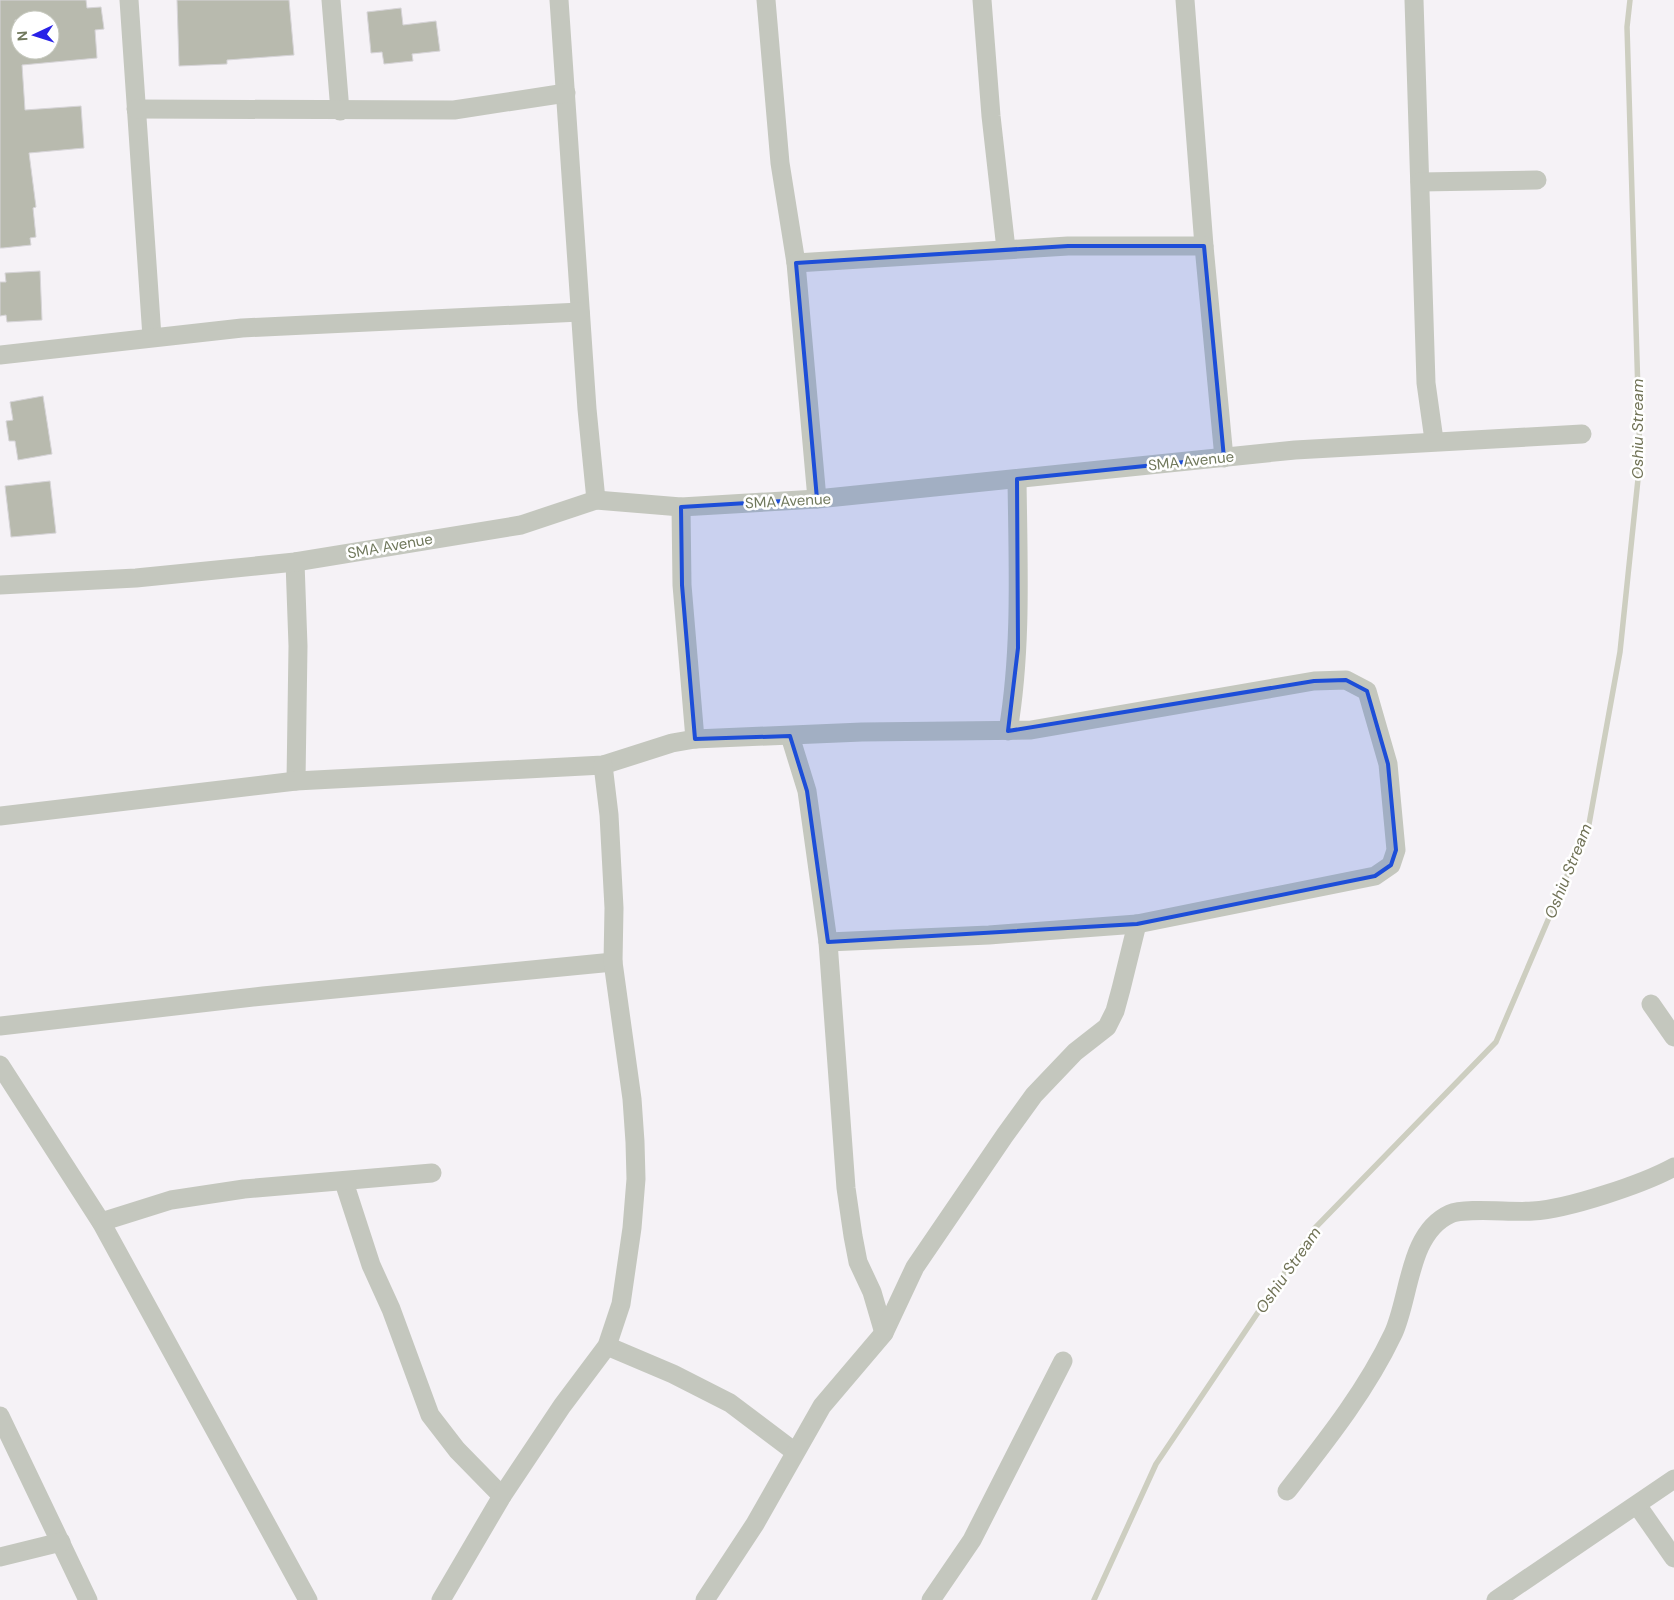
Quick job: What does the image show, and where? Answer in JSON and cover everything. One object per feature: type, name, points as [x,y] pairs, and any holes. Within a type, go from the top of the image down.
[{"type":"street","points":[[129,0],[152,337]]},
{"type":"street","points":[[331,0],[340,111]]},
{"type":"street","points":[[559,0],[580,312],[596,500]]},
{"type":"street","points":[[766,0],[780,163],[796,263],[817,499]]},
{"type":"street","points":[[982,0],[1006,249]]},
{"type":"street","points":[[1186,0],[1204,246],[1224,458]]},
{"type":"street","points":[[1414,0],[1426,383],[1434,440]]},
{"type":"street","points":[[136,109],[454,110],[566,93]]},
{"type":"street","points":[[1420,182],[1537,180]]},
{"type":"street","points":[[796,263],[1068,246],[1204,246]]},
{"type":"street","points":[[0,355],[242,328],[580,312]]},
{"type":"street","name":"SMA Avenue","points":[[0,585],[228,571],[296,562],[521,525],[596,500],[681,507],[817,499],[1295,450],[1434,440],[1582,434]]},
{"type":"street","points":[[1008,731],[1014,696],[1018,648],[1017,479]]},
{"type":"street","points":[[681,507],[682,585],[695,739]]},
{"type":"street","points":[[296,562],[298,646],[296,781]]},
{"type":"street","points":[[0,816],[296,781],[603,765],[672,743],[695,739],[862,732],[1008,731],[1102,719],[1204,699],[1314,681],[1346,680],[1368,691],[1388,764],[1396,850],[1391,865],[1375,876],[1137,924],[989,935],[828,942]]},
{"type":"street","points":[[790,736],[807,791],[828,942],[846,1188],[858,1262],[872,1292],[884,1333]]},
{"type":"street","points":[[441,1600],[502,1496],[562,1406],[607,1346],[620,1304],[632,1228],[636,1179],[632,1099],[612,962],[614,908],[609,815],[603,765]]},
{"type":"street","points":[[705,1600],[755,1524],[822,1406],[884,1333],[915,1267],[1004,1135],[1034,1095],[1068,1059],[1107,1027],[1115,1011],[1137,924]]},
{"type":"street","points":[[0,1026],[253,997],[612,962]]},
{"type":"street","points":[[1651,1004],[1674,1037]]},
{"type":"street","points":[[0,1065],[101,1222],[301,1598]]},
{"type":"street","points":[[1287,1491],[1351,1407],[1394,1333],[1410,1273],[1422,1245],[1435,1224],[1451,1214],[1534,1211],[1570,1205],[1674,1167]]},
{"type":"street","points":[[101,1222],[171,1200],[244,1189],[344,1182],[432,1173]]},
{"type":"street","points":[[344,1182],[371,1265],[390,1309],[430,1415],[457,1450],[502,1496]]},
{"type":"street","points":[[607,1346],[672,1374],[730,1403],[795,1452]]},
{"type":"street","points":[[931,1600],[972,1540],[1063,1361]]},
{"type":"street","points":[[0,1416],[88,1600]]},
{"type":"street","points":[[1496,1600],[1674,1480]]},
{"type":"street","points":[[1637,1506],[1674,1558]]},
{"type":"street","points":[[0,1557],[61,1542]]},
{"type":"highlighted area","points":[[1068,246],[1204,246],[1224,458],[1017,479],[1018,648],[1008,731],[1314,681],[1346,680],[1367,691],[1388,764],[1396,850],[1391,865],[1375,876],[1137,924],[828,942],[807,791],[790,736],[695,739],[682,585],[681,507],[817,499],[796,263]]},
{"type":"building","points":[[0,0],[86,0],[87,8],[101,7],[104,29],[95,30],[97,58],[22,65],[25,110],[81,106],[84,148],[29,153],[36,207],[33,208],[36,237],[30,238],[31,245],[0,248]]},
{"type":"building","points":[[177,0],[289,0],[294,55],[227,60],[227,64],[179,66]]},
{"type":"building","points":[[401,8],[403,25],[436,21],[440,51],[412,54],[413,61],[384,64],[382,52],[371,53],[367,12]]},
{"type":"building","points":[[40,271],[42,320],[7,322],[6,315],[0,316],[0,282],[6,282],[5,273]]},
{"type":"building","points":[[43,396],[52,454],[18,460],[15,441],[9,441],[6,421],[13,420],[10,402]]},
{"type":"building","points":[[50,481],[56,533],[11,537],[5,486]]},
{"type":"waterway","name":"Oshiu Stream","points":[[1094,1600],[1156,1464],[1314,1229],[1496,1042],[1589,824],[1620,652],[1640,460],[1627,27],[1630,0]]}]
